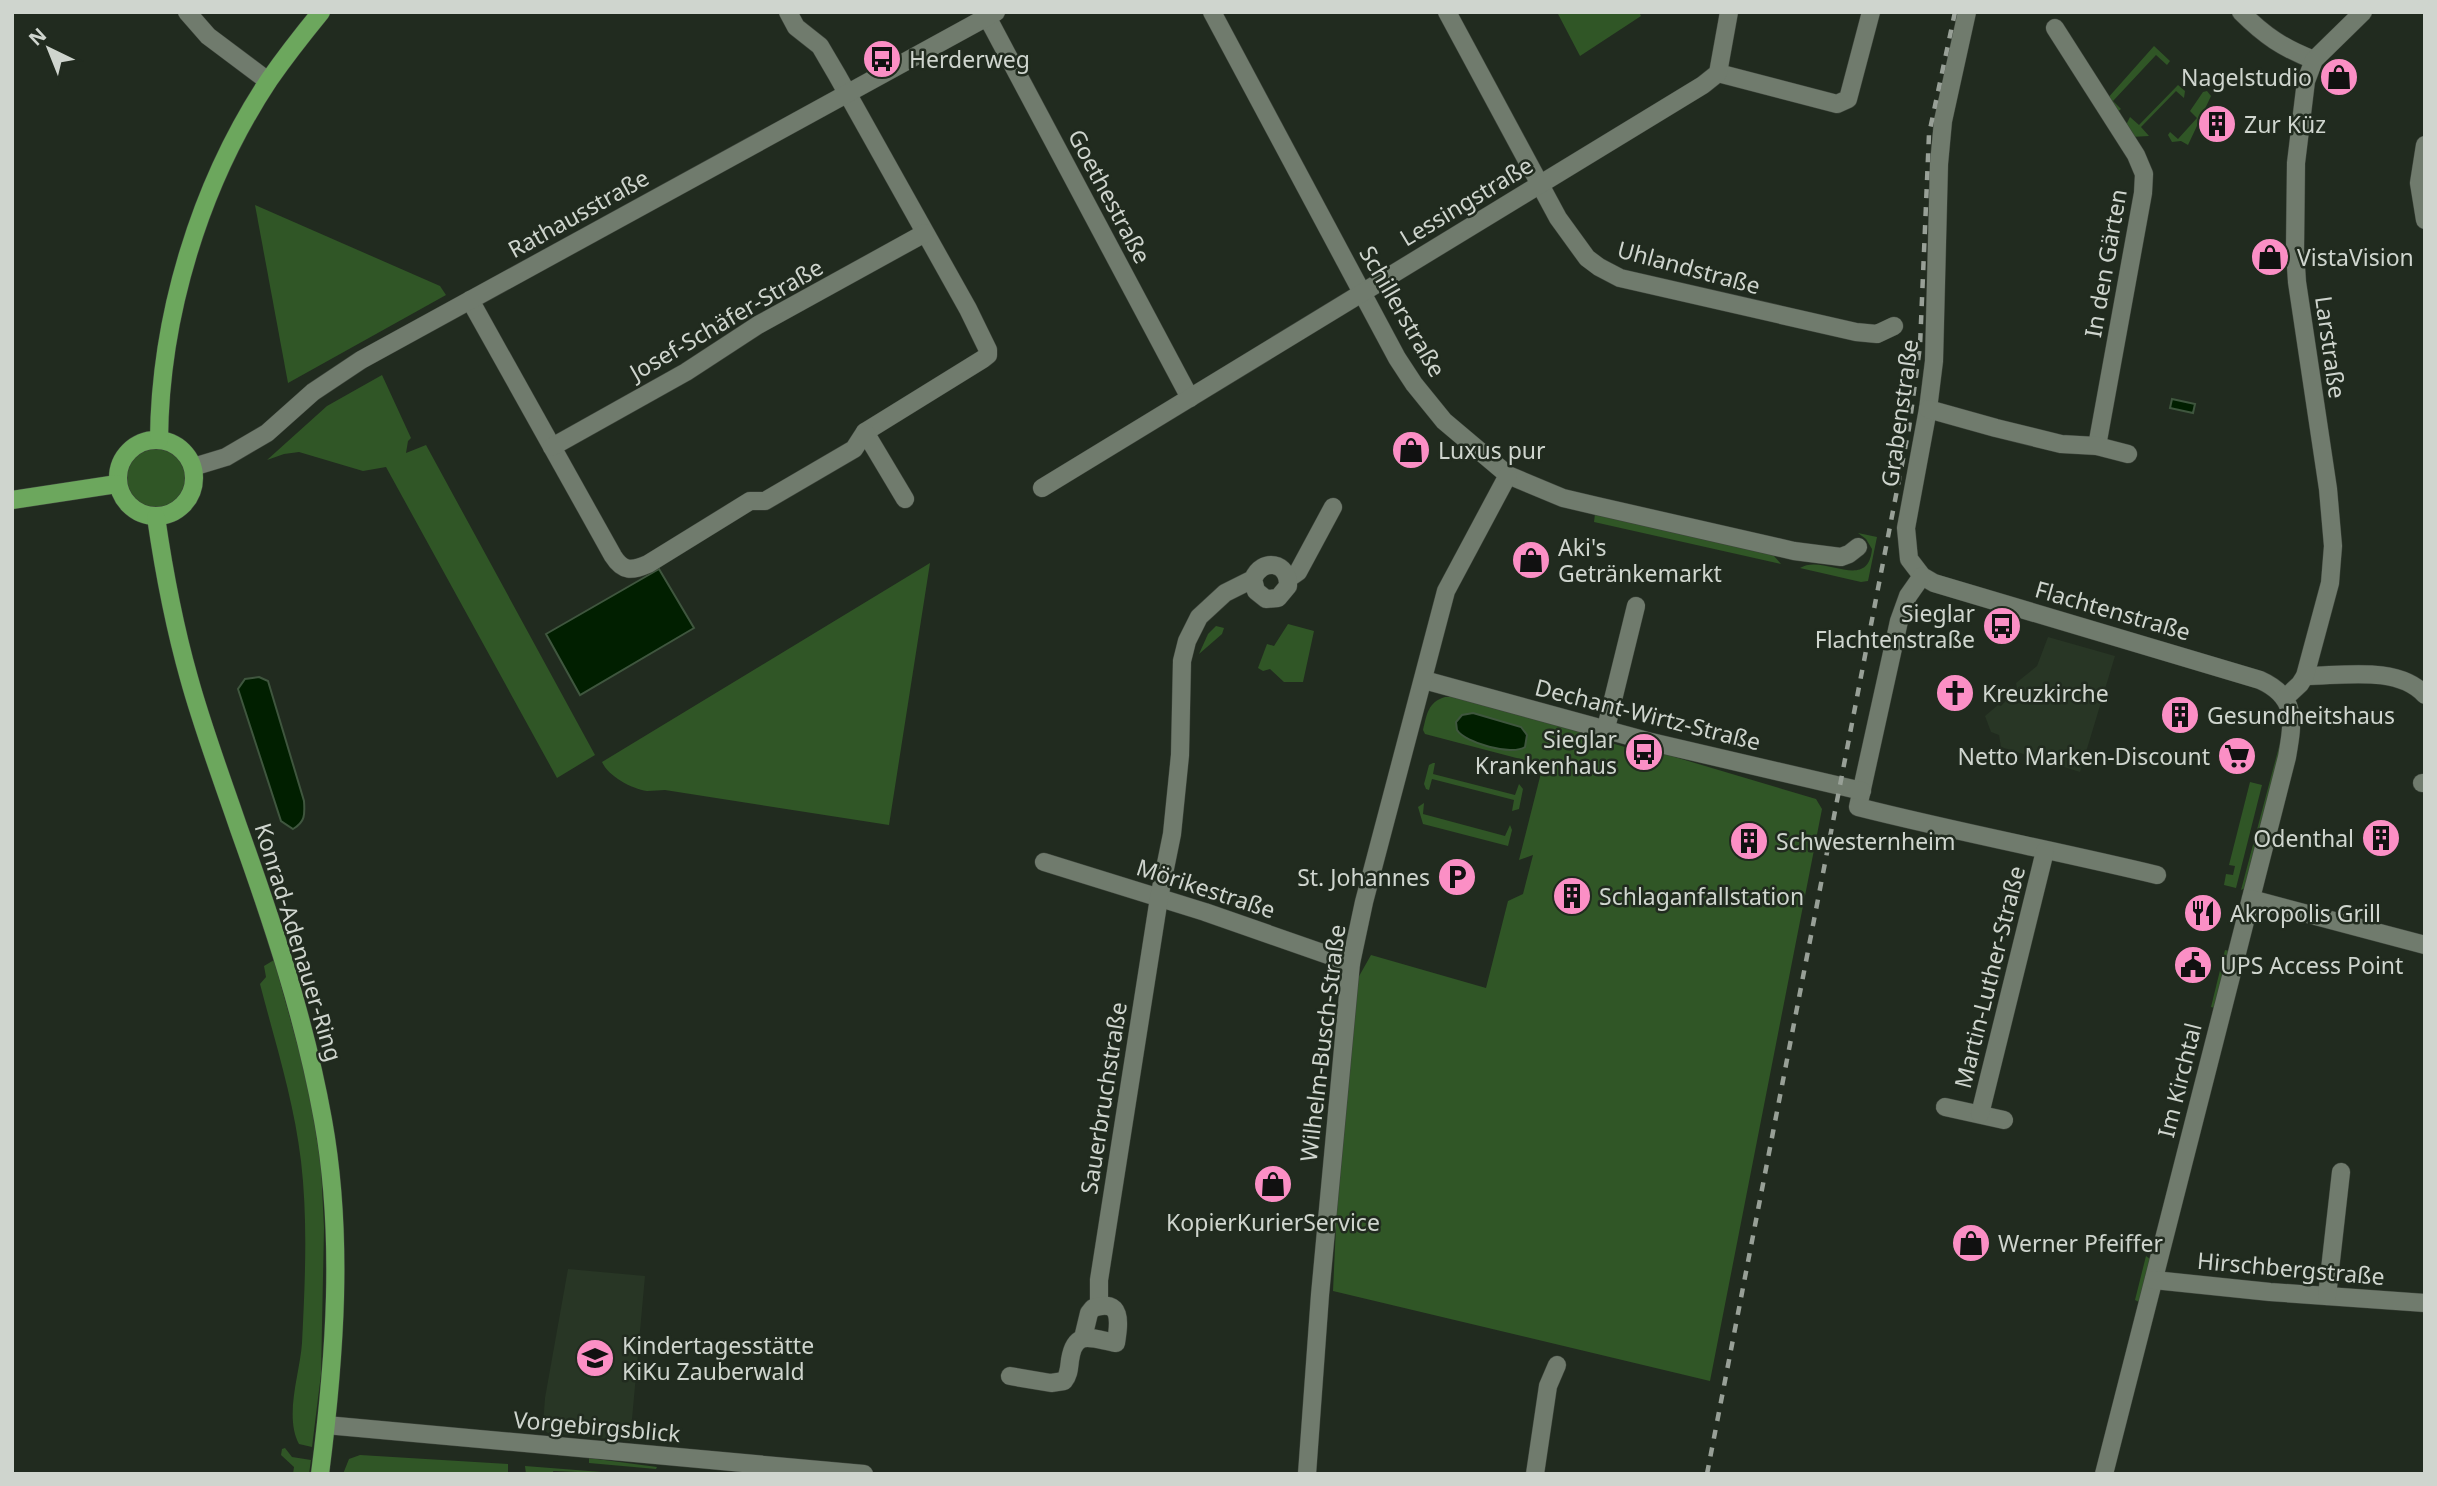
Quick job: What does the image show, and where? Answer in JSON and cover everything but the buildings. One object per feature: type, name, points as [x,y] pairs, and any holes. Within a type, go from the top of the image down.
[{"type":"main road","points":[[159,440],[163,378],[174,312],[190,249],[210,194],[231,146],[268,81],[321,12]]},
{"type":"main road","points":[[141,442],[168,442],[183,451],[193,467],[194,485],[187,501],[173,513],[156,517],[138,513],[131,508],[124,501],[117,484],[119,467],[127,452],[141,442]]},
{"type":"main road","points":[[12,500],[117,484]]},
{"type":"main road","name":"Konrad-Adenauer-Ring","points":[[156,517],[165,579],[190,680],[293,992],[323,1121],[334,1227],[332,1362],[320,1474]]},
{"type":"street","points":[[187,12],[208,36],[268,81]]},
{"type":"street","points":[[470,300],[613,556],[623,568],[629,570],[648,564],[751,501],[765,501],[854,449],[865,432],[978,364],[988,355],[968,309],[820,46],[796,27],[788,12]]},
{"type":"street","name":"Schillerstraße","points":[[1212,12],[1406,373],[1458,435],[1508,474],[1563,498],[1794,551],[1841,557],[1858,547]]},
{"type":"street","name":"Uhlandstraße","points":[[1447,12],[1539,185],[1578,248],[1599,267],[1619,278],[1856,332],[1877,334],[1894,326]]},
{"type":"street","points":[[1729,12],[1718,73],[1838,104],[1848,99],[1871,12]]},
{"type":"street","name":"Grabenstraße","points":[[1922,576],[1907,554],[1906,528],[1928,409],[1936,330],[1939,163],[1943,121],[1967,12]]},
{"type":"street","points":[[2241,12],[2272,41],[2314,60]]},
{"type":"street","name":"Larstraße","points":[[2285,698],[2301,684],[2305,676],[2328,590],[2333,546],[2295,251],[2297,150],[2306,81],[2314,60],[2363,12]]},
{"type":"street","name":"Rathausstraße","points":[[193,467],[226,457],[267,433],[313,392],[337,375],[988,14]]},
{"type":"street","name":"Goethestraße","points":[[988,14],[1190,398]]},
{"type":"street","name":"In den Gärten","points":[[2055,28],[2136,155],[2144,174],[2143,193],[2097,446]]},
{"type":"street","name":"Lessingstraße","points":[[1042,488],[1703,85],[1718,73]]},
{"type":"street","points":[[2425,145],[2419,183],[2425,220]]},
{"type":"street","name":"Josef-Schäfer-Straße","points":[[552,447],[686,372],[758,325],[925,233]]},
{"type":"street","points":[[1928,409],[2061,444],[2097,446],[2128,454]]},
{"type":"street","points":[[865,432],[905,499]]},
{"type":"street","name":"Wilhelm-Busch-Straße","points":[[1307,1474],[1320,1295],[1352,963],[1367,891],[1446,591],[1508,474]]},
{"type":"street","points":[[1288,579],[1298,572],[1333,507]]},
{"type":"street","points":[[1270,564],[1285,571],[1288,586],[1284,593],[1272,600],[1260,596],[1253,585],[1253,579],[1256,572],[1270,564]]},
{"type":"street","points":[[1860,799],[1899,621],[1908,596],[1922,576]]},
{"type":"street","name":"Flachtenstraße","points":[[1922,576],[1965,593],[2260,680],[2272,685],[2285,698]]},
{"type":"street","name":"Sauerbruchstraße","points":[[1010,1376],[1051,1383],[1063,1381],[1067,1377],[1074,1344],[1083,1338],[1089,1313],[1099,1306],[1099,1280],[1178,789],[1181,676],[1187,641],[1194,624],[1206,609],[1225,593],[1253,579]]},
{"type":"street","points":[[1606,728],[1636,606]]},
{"type":"street","points":[[2305,676],[2388,676],[2406,681],[2425,695]]},
{"type":"street","name":"Dechant-Wirtz-Straße","points":[[1424,680],[1723,759],[1860,799]]},
{"type":"street","name":"Im Kirchtal","points":[[2104,1474],[2287,757],[2292,715],[2285,698]]},
{"type":"street","name":"Martin-Luther-Straße","points":[[1860,799],[1953,831],[2157,875]]},
{"type":"street","name":"Martin-Luther-Straße","points":[[1980,1114],[2045,851]]},
{"type":"street","name":"Mörikestraße","points":[[1044,862],[1352,963]]},
{"type":"street","points":[[2250,899],[2425,945]]},
{"type":"street","name":"Martin-Luther-Straße","points":[[1945,1107],[2004,1120]]},
{"type":"street","points":[[2328,1296],[2342,1172]]},
{"type":"street","name":"Hirschbergstraße","points":[[2154,1280],[2425,1303]]},
{"type":"street","points":[[1083,1338],[1116,1343],[1120,1318],[1111,1308],[1099,1306]]},
{"type":"street","points":[[1535,1474],[1548,1386],[1557,1365]]},
{"type":"street","name":"Vorgebirgsblick","points":[[326,1424],[864,1474]]},
{"type":"shaded area","points":[[1557,12],[1639,12],[1641,16],[1580,56]]},
{"type":"shaded area","points":[[2154,46],[2170,61],[2167,65],[2156,55],[2113,101],[2121,109],[2116,113],[2107,99]]},
{"type":"shaded area","points":[[2178,85],[2185,91],[2184,98],[2176,91],[2141,127],[2149,136],[2131,137],[2125,127],[2130,117],[2139,125]]},
{"type":"shaded area","points":[[2207,91],[2211,96],[2188,145],[2181,141],[2172,142],[2168,135],[2170,132],[2178,139],[2197,118],[2190,111],[2203,92]]},
{"type":"shaded area","points":[[255,205],[440,286],[446,295],[288,383]]},
{"type":"shaded area","points":[[382,375],[411,438],[406,453],[426,445],[595,755],[557,778],[386,467],[363,471],[299,452],[267,460],[327,406]]},
{"type":"shaded area","points":[[2172,399],[2195,404],[2193,413],[2170,408]]},
{"type":"shaded area","points":[[156,449],[177,457],[185,478],[177,499],[156,507],[135,499],[127,478],[135,457]]},
{"type":"shaded area","points":[[1595,514],[1768,553],[1781,564],[1594,522]]},
{"type":"shaded area","points":[[1858,533],[1877,537],[1868,581],[1861,582],[1800,568],[1820,565],[1854,570],[1862,568],[1869,562],[1872,549]]},
{"type":"shaded area","points":[[930,563],[889,825],[665,790],[647,791],[621,781],[605,767],[602,762]]},
{"type":"shaded area","points":[[659,569],[694,628],[580,695],[546,634]]},
{"type":"shaded area","points":[[1288,624],[1314,631],[1303,682],[1284,682],[1270,669],[1263,671],[1258,668],[1267,644],[1274,646]]},
{"type":"shaded area","points":[[1216,626],[1224,628],[1222,634],[1199,654],[1208,634]]},
{"type":"shaded area","points":[[2048,637],[2115,656],[2080,772],[2001,747],[1999,735],[1991,732],[1985,716],[1998,705],[2001,706],[2017,689],[2016,683],[2037,666]]},
{"type":"shaded area","points":[[259,677],[268,681],[304,801],[303,818],[293,829],[281,821],[238,689],[245,679]]},
{"type":"shaded area","points":[[1445,697],[1454,697],[1607,739],[1611,743],[1653,755],[1658,752],[1816,799],[1822,809],[1710,1381],[1333,1291],[1337,1204],[1358,978],[1371,955],[1486,988],[1508,901],[1523,894],[1533,855],[1519,860],[1543,765],[1425,734],[1423,730],[1429,709]]},
{"type":"shaded area","points":[[1473,713],[1521,727],[1527,735],[1525,747],[1510,750],[1489,747],[1462,735],[1457,730],[1456,722],[1462,715]]},
{"type":"shaded area","points":[[2280,743],[2245,888],[2241,890]]},
{"type":"shaded area","points":[[1433,763],[1433,774],[1515,795],[1519,784],[1523,789],[1519,809],[1512,811],[1514,800],[1432,779],[1429,790],[1426,789],[1424,784],[1429,765]]},
{"type":"shaded area","points":[[2250,782],[2262,785],[2236,888],[2224,885],[2226,874],[2233,875],[2235,866],[2229,865]]},
{"type":"shaded area","points":[[1424,803],[1423,814],[1505,836],[1510,825],[1512,830],[1508,846],[1423,824],[1418,807]]},
{"type":"shaded area","points":[[2225,950],[2229,951],[2215,1008],[2211,1007]]},
{"type":"shaded area","points":[[274,960],[311,1100],[321,1167],[324,1228],[321,1374],[312,1447],[299,1444],[293,1421],[294,1394],[302,1343],[305,1206],[294,1116],[260,984],[266,977],[264,966]]},
{"type":"shaded area","points":[[2146,1256],[2150,1259],[2139,1302],[2135,1300]]},
{"type":"shaded area","name":"Kindertagesstätte KiKu Zauberwald","points":[[568,1269],[645,1276],[630,1441],[548,1433],[544,1430],[545,1398]]},
{"type":"shaded area","points":[[285,1448],[292,1457],[311,1460],[309,1474],[293,1474],[294,1467],[281,1455],[282,1449]]},
{"type":"shaded area","points":[[360,1455],[508,1464],[508,1474],[343,1474],[349,1459]]},
{"type":"shaded area","points":[[589,1458],[657,1467],[589,1463]]},
{"type":"shaded area","points":[[525,1466],[627,1474],[553,1471],[554,1474],[526,1474]]},
{"type":"railway","points":[[1707,1474],[1909,428],[1920,346],[1929,134],[1955,12]]},
{"type":"place","name":"Herderweg","points":[[882,59]]},
{"type":"place","name":"Nagelstudio","points":[[2339,77]]},
{"type":"place","name":"Zur Küz","points":[[2217,124]]},
{"type":"place","name":"VistaVision","points":[[2270,257]]},
{"type":"place","name":"Luxus pur","points":[[1411,450]]},
{"type":"place","name":"Aki's Getränkemarkt","points":[[1531,560]]},
{"type":"place","name":"Sieglar Flachtenstraße","points":[[2002,626]]},
{"type":"place","name":"Kreuzkirche","points":[[1955,693]]},
{"type":"place","name":"Gesundheitshaus","points":[[2180,715]]},
{"type":"place","name":"Sieglar Krankenhaus","points":[[1644,752]]},
{"type":"place","name":"Netto Marken-Discount","points":[[2237,756]]},
{"type":"place","name":"Odenthal","points":[[2381,838]]},
{"type":"place","name":"Schwesternheim","points":[[1749,841]]},
{"type":"place","name":"St. Johannes","points":[[1457,877]]},
{"type":"place","name":"Schlaganfallstation","points":[[1572,896]]},
{"type":"place","name":"Akropolis Grill","points":[[2203,913]]},
{"type":"place","name":"UPS Access Point","points":[[2193,965]]},
{"type":"place","name":"KopierKurierService","points":[[1273,1184]]},
{"type":"place","name":"Werner Pfeiffer","points":[[1971,1243]]},
{"type":"place","name":"Kindertagesstätte KiKu Zauberwald","points":[[595,1358]]}]
